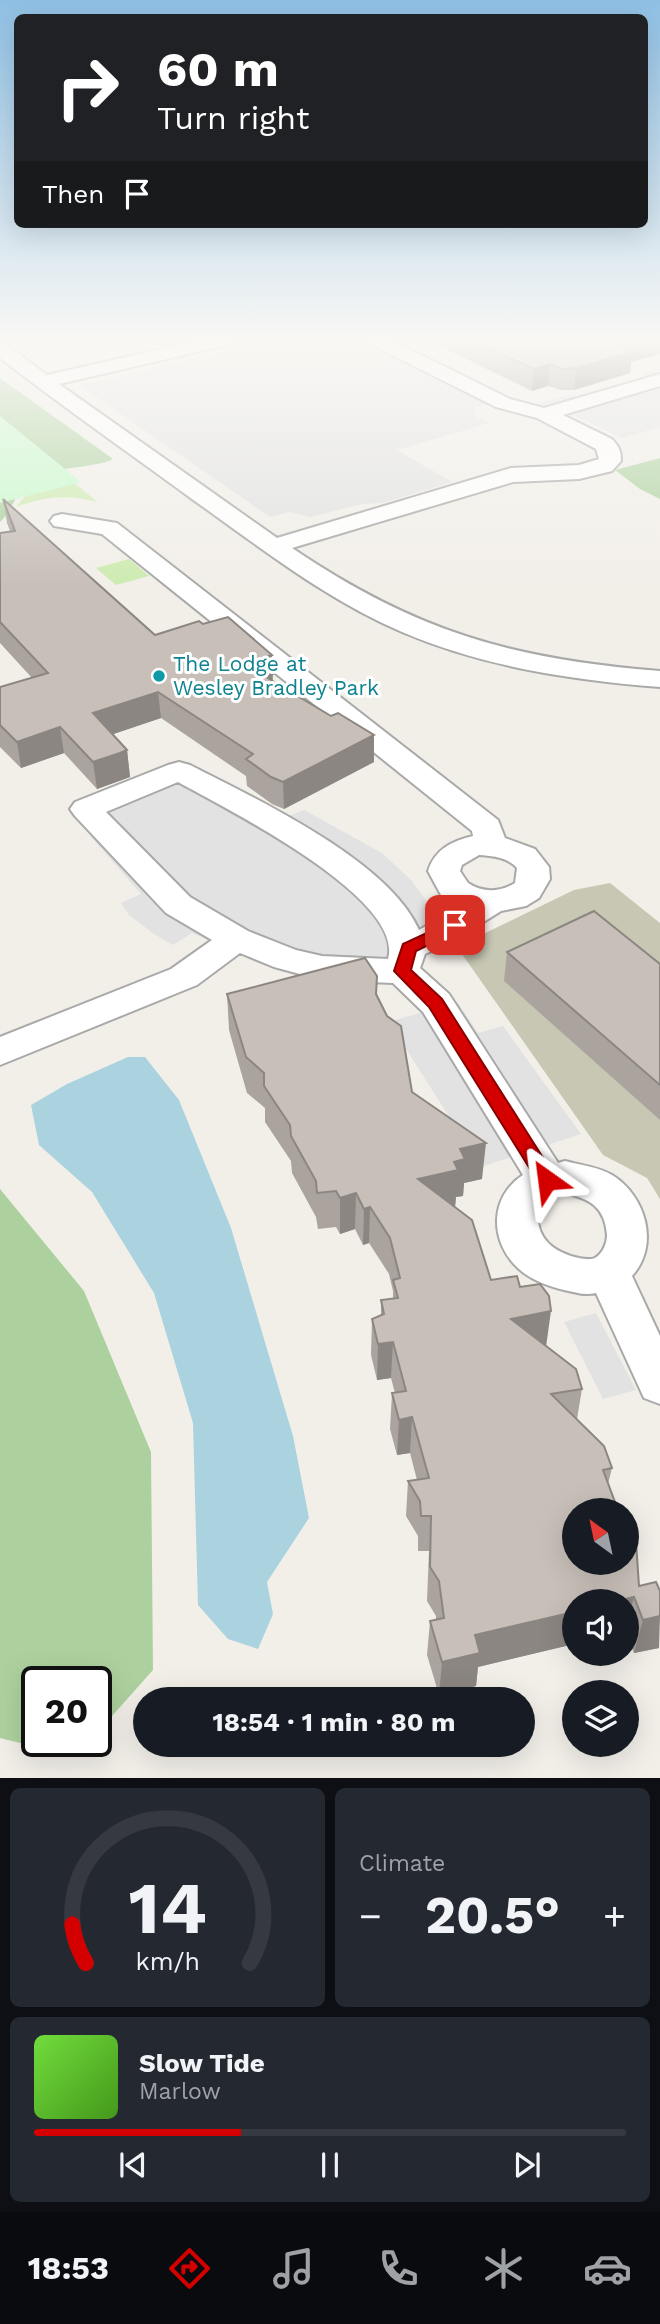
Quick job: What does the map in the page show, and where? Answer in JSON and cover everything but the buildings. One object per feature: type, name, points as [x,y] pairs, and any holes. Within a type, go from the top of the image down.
[{"type":"lane","points":[[98,421],[350,598],[446,640],[550,667],[660,679]]},
{"type":"lane","points":[[274,546],[511,475],[579,472],[604,466],[610,461],[610,450],[604,443],[558,421]]},
{"type":"lane","points":[[62,521],[109,528],[487,827],[491,845]]},
{"type":"lane","points":[[492,902],[464,895],[453,888],[444,871],[453,855],[477,845],[505,847],[528,859],[535,868],[533,886],[516,898],[492,902],[438,934],[406,959],[322,968],[286,959],[236,939],[178,905],[86,809],[178,771],[281,829],[355,876],[389,909],[402,928],[406,959],[547,1180]]},
{"type":"lane","points":[[0,1052],[184,977],[236,939]]},
{"type":"lane","points":[[575,1177],[603,1184],[620,1194],[632,1206],[639,1222],[640,1237],[635,1252],[624,1264],[608,1272],[587,1276],[564,1273],[544,1265],[528,1251],[518,1235],[515,1218],[519,1202],[531,1189],[547,1180],[575,1177]]},
{"type":"lane","points":[[608,1272],[660,1384]]},
{"type":"shaded area","points":[[131,421],[489,423],[397,450],[452,482],[382,503],[362,504],[310,517],[289,512],[270,517]]},
{"type":"shaded area","points":[[586,421],[660,421],[660,427],[622,438]]},
{"type":"shaded area","points":[[198,773],[213,777],[287,817],[304,810],[382,853],[411,880],[427,902],[436,918],[431,939],[402,960],[332,978],[256,962],[192,933],[173,945],[154,934],[129,915],[121,903],[141,894],[91,837],[106,811]]},
{"type":"shaded area","points":[[610,883],[660,923],[660,1199],[647,1178],[603,1155],[462,954],[467,942],[574,890]]},
{"type":"shaded area","points":[[457,1002],[478,1033],[503,1026],[581,1134],[481,1167],[389,1022]]},
{"type":"shaded area","points":[[596,1313],[636,1390],[603,1399],[564,1322]]},
{"type":"green space","points":[[0,421],[60,421],[113,459],[36,477],[24,486],[0,522]]},
{"type":"green space","points":[[0,421],[6,421],[81,482],[0,503]]},
{"type":"green space","points":[[660,458],[660,499],[640,489],[615,470]]},
{"type":"green space","points":[[61,471],[97,502],[56,497],[16,507],[40,479]]},
{"type":"green space","points":[[129,559],[149,576],[116,585],[96,568]]},
{"type":"green space","points":[[0,1189],[84,1291],[151,1452],[153,1670],[138,1687],[133,1687],[133,1692],[112,1716],[112,1666],[21,1666],[21,1743],[0,1738]]},
{"type":"water","points":[[128,1057],[145,1057],[179,1100],[231,1228],[293,1436],[309,1518],[267,1582],[273,1614],[258,1649],[228,1639],[198,1605],[193,1423],[154,1293],[92,1192],[39,1145],[31,1105],[67,1084]]},
{"type":"place","name":"The Lodge at Wesley Bradley Park","points":[[159,676]]},
{"type":"route","points":[[455,925],[409,947],[402,971],[436,1003],[547,1180]]}]
